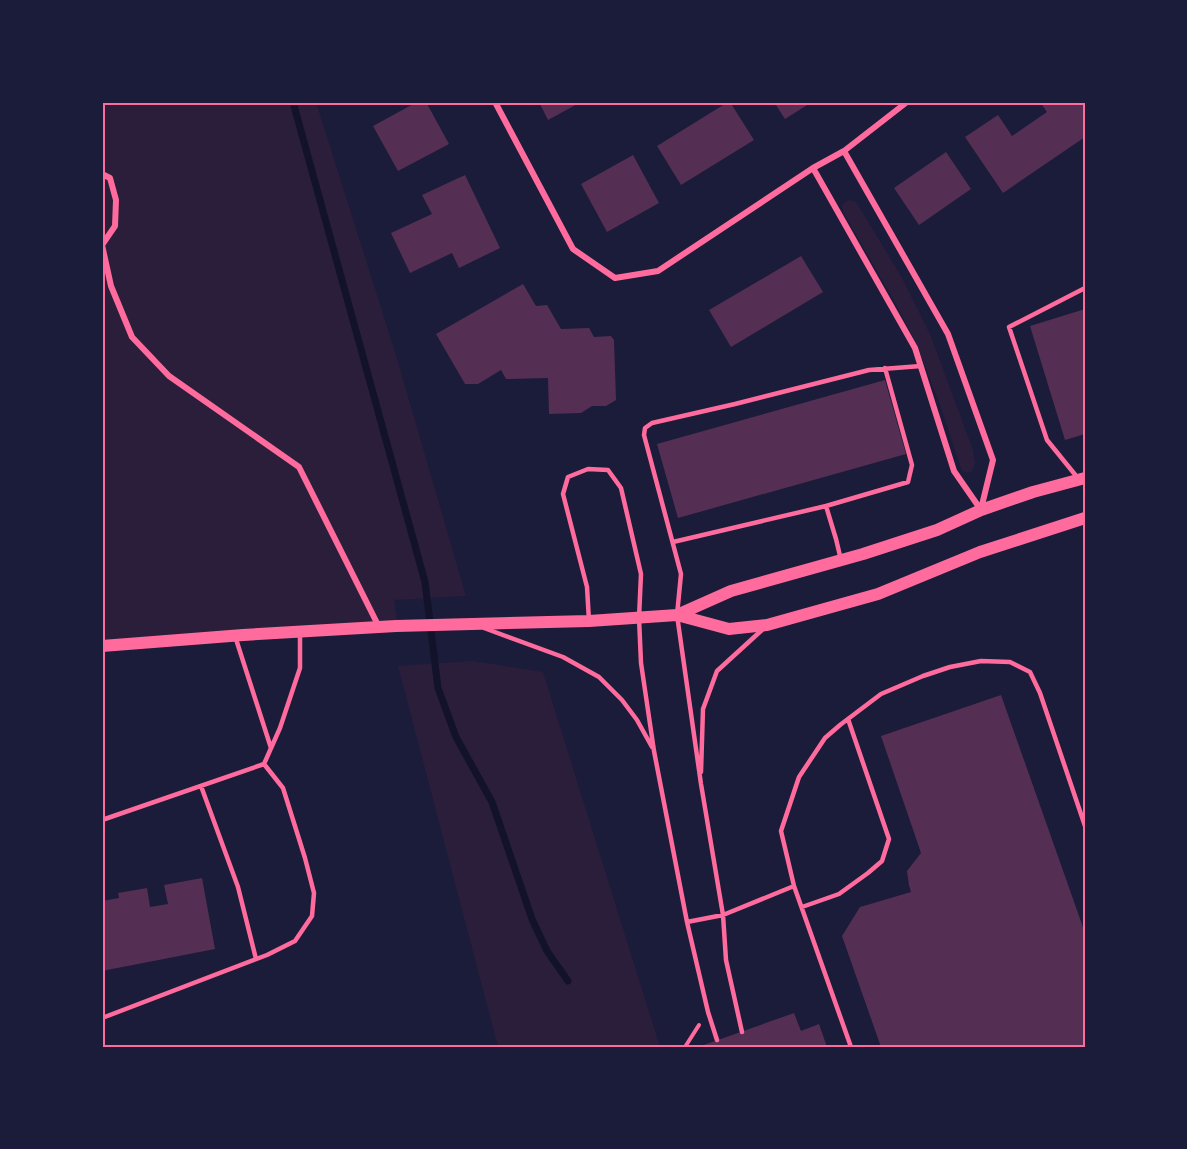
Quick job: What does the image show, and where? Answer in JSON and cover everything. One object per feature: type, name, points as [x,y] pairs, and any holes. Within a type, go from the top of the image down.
[{"type":"main road","points":[[102,646],[396,626],[589,621],[677,615],[731,591],[937,530],[981,510],[1033,492],[1082,479]]},
{"type":"main road","points":[[677,615],[729,629],[766,625],[878,594],[980,552],[1085,518]]},
{"type":"street","points":[[495,102],[573,249],[615,278],[658,271],[813,168],[844,151],[907,102]]},
{"type":"street","points":[[844,151],[948,334],[993,460],[981,510]]},
{"type":"street","points":[[813,168],[915,348],[954,471],[981,510]]},
{"type":"street","points":[[102,174],[110,178],[116,200],[115,226],[102,245],[111,286],[132,337],[169,376],[299,467],[379,627]]},
{"type":"lane","points":[[1082,479],[1047,440],[1009,327],[1085,288]]},
{"type":"lane","points":[[742,1032],[726,960],[723,915],[701,784],[677,615],[681,574],[644,435],[645,428],[652,423],[869,370],[921,366]]},
{"type":"lane","points":[[673,542],[826,506],[908,482],[912,465],[885,369]]},
{"type":"lane","points":[[589,621],[587,587],[563,494],[568,477],[588,469],[608,470],[621,488],[641,574],[639,618],[642,668],[654,751],[687,922],[708,1012],[717,1040]]},
{"type":"lane","points":[[826,506],[841,560]]},
{"type":"lane","points":[[471,623],[563,657],[599,677],[622,700],[637,720],[654,751]]},
{"type":"lane","points":[[701,784],[704,709],[717,671],[766,625]]},
{"type":"lane","points":[[102,820],[264,764],[280,728],[300,668],[300,632]]},
{"type":"lane","points":[[235,636],[271,748]]},
{"type":"lane","points":[[851,1047],[794,886],[781,831],[799,777],[825,738],[881,694],[923,676],[950,667],[981,661],[1010,662],[1030,672],[1041,693],[1085,826]]},
{"type":"lane","points":[[802,906],[839,894],[868,873],[882,861],[889,839],[848,719]]},
{"type":"lane","points":[[102,1018],[256,959],[295,941],[312,916],[314,893],[283,788],[264,764]]},
{"type":"lane","points":[[201,786],[238,887],[256,959]]},
{"type":"lane","points":[[687,922],[723,915],[794,886]]},
{"type":"path","points":[[685,1047],[708,1012]]},
{"type":"shaded area","points":[[102,102],[316,102],[396,355],[466,596],[394,600],[398,627],[102,646]]},
{"type":"shaded area","points":[[848,200],[858,205],[901,276],[930,334],[973,450],[975,463],[972,471],[968,473],[962,471],[916,343],[843,212],[842,205]]},
{"type":"shaded area","points":[[473,661],[543,672],[660,1047],[498,1047],[398,666]]},
{"type":"building","points":[[417,102],[426,102],[449,144],[398,171],[373,126]]},
{"type":"building","points":[[539,102],[581,102],[548,120]]},
{"type":"building","points":[[728,102],[754,140],[681,185],[657,146]]},
{"type":"building","points":[[774,102],[812,102],[785,119]]},
{"type":"building","points":[[1040,102],[1085,102],[1085,137],[1003,193],[965,137],[998,115],[1012,136],[1047,112]]},
{"type":"building","points":[[946,152],[971,189],[919,225],[894,188]]},
{"type":"building","points":[[633,155],[659,203],[607,232],[581,184]]},
{"type":"building","points":[[465,175],[500,248],[459,268],[452,253],[410,273],[391,233],[432,214],[422,195]]},
{"type":"building","points":[[801,256],[823,292],[731,347],[709,310]]},
{"type":"building","points":[[523,284],[536,306],[547,305],[561,329],[589,328],[594,337],[611,336],[614,340],[616,400],[606,406],[592,406],[581,413],[549,414],[548,378],[506,379],[501,370],[478,384],[465,384],[436,334]]},
{"type":"building","points":[[1085,309],[1085,434],[1065,440],[1030,326]]},
{"type":"building","points":[[885,380],[906,454],[678,518],[657,444]]},
{"type":"building","points":[[1001,695],[1085,929],[1085,1047],[881,1047],[842,936],[860,907],[911,892],[907,871],[921,853],[881,736]]},
{"type":"building","points":[[202,878],[215,949],[102,971],[102,901],[119,898],[118,893],[147,888],[150,907],[168,904],[164,885]]},
{"type":"building","points":[[794,1013],[801,1031],[819,1024],[827,1047],[698,1047]]},
{"type":"waterway","points":[[293,102],[425,582],[438,688],[456,737],[492,802],[532,919],[547,951],[568,981]]}]
